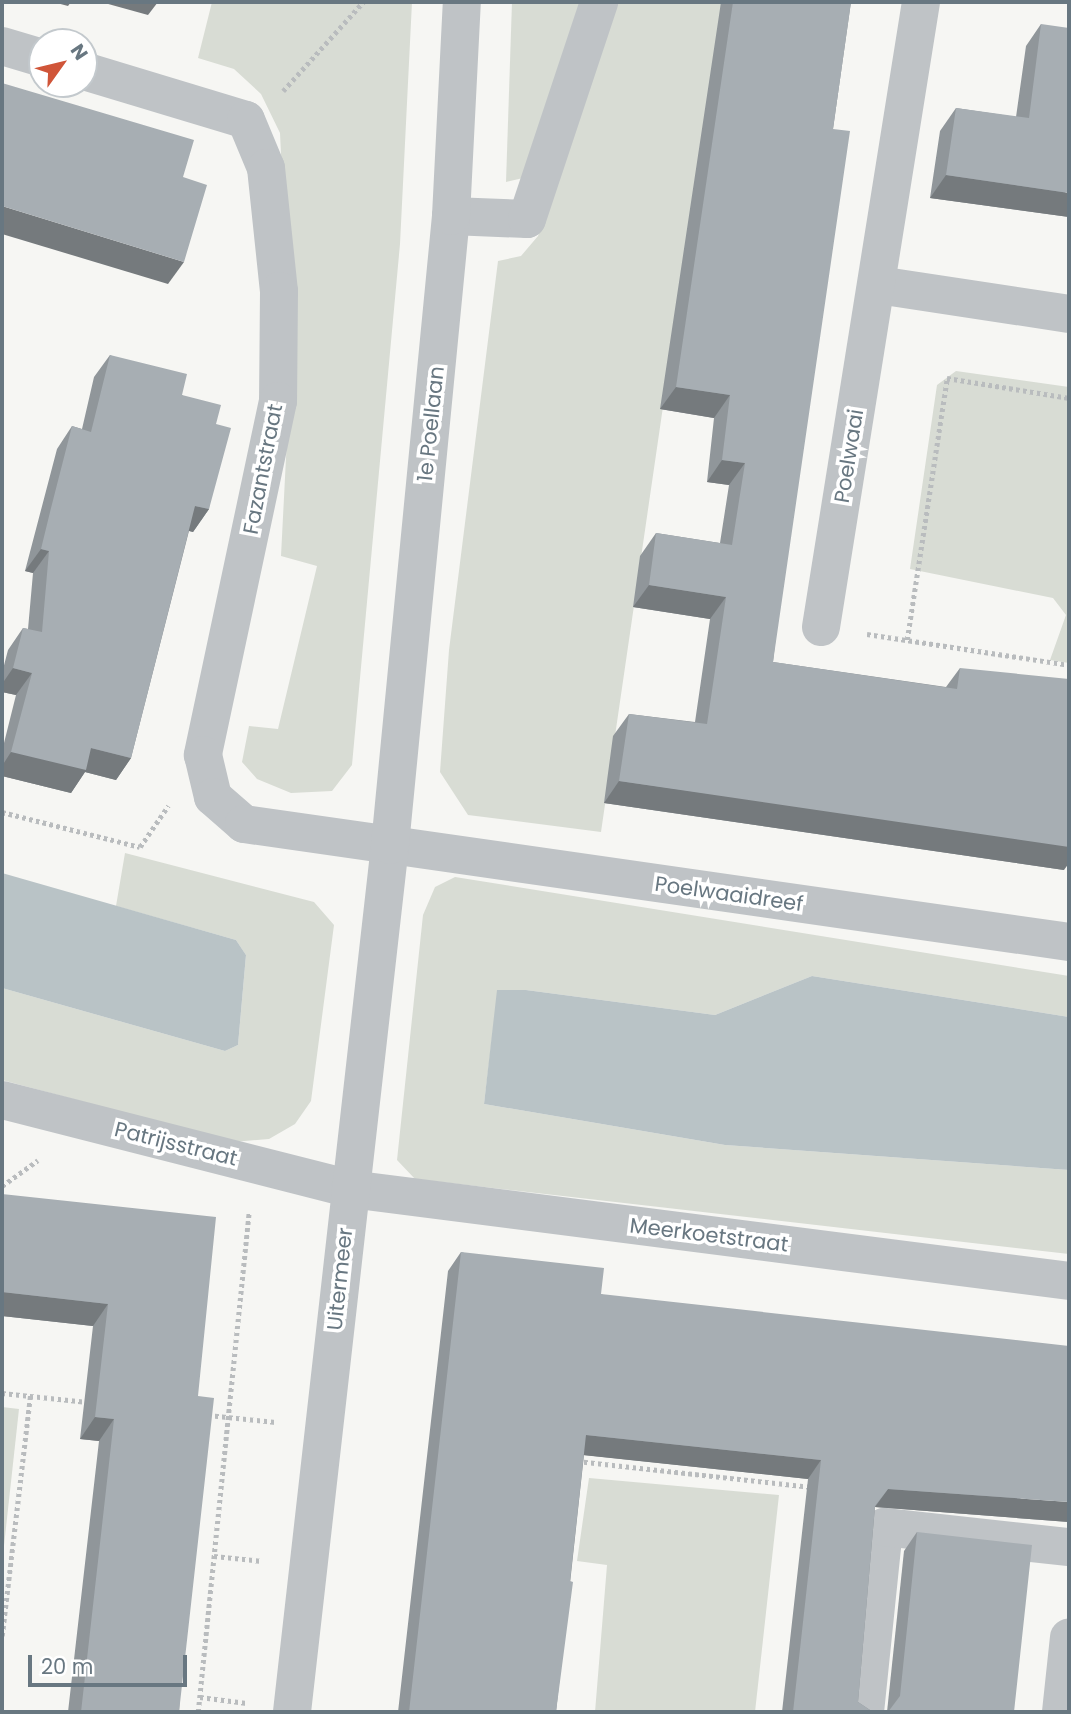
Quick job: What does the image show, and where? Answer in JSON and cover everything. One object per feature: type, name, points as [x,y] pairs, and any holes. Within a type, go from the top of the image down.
[{"type":"street","name":"1e Poellaan","points":[[390,845],[451,216],[462,2]]},
{"type":"street","points":[[451,216],[527,219],[599,2]]},
{"type":"street","name":"Poelwaai","points":[[821,627],[878,285],[920,2]]},
{"type":"street","points":[[2,46],[28,54]]},
{"type":"street","points":[[98,75],[246,120]]},
{"type":"street","name":"Fazantstraat","points":[[246,120],[266,168],[279,291],[278,401],[203,755],[214,797],[244,824],[390,845]]},
{"type":"street","points":[[878,285],[1069,314]]},
{"type":"street","name":"Poelwaaidreef","points":[[390,845],[1069,942]]},
{"type":"street","name":"Uitermeer","points":[[292,1712],[390,845]]},
{"type":"street","name":"Patrijsstraat","points":[[2,1100],[350,1189]]},
{"type":"street","name":"Meerkoetstraat","points":[[350,1189],[1069,1281]]},
{"type":"street","points":[[865,1712],[884,1527],[1069,1547]]},
{"type":"street","points":[[1061,1712],[1069,1637]]},
{"type":"path","points":[[246,120],[291,85],[363,2]]},
{"type":"path","points":[[907,640],[947,378],[1069,398]]},
{"type":"path","points":[[821,627],[1069,665]]},
{"type":"path","points":[[2,812],[140,847],[203,755]]},
{"type":"path","points":[[198,1712],[253,1164]]},
{"type":"path","points":[[2,1393],[96,1403]]},
{"type":"path","points":[[2,1636],[30,1396]]},
{"type":"path","points":[[201,1414],[324,1427]]},
{"type":"path","points":[[575,1474],[578,1448]]},
{"type":"path","points":[[576,1461],[824,1489]]},
{"type":"shaded area","points":[[212,2],[412,2],[400,244],[352,765],[332,791],[291,793],[257,779],[242,762],[249,726],[278,729],[317,566],[281,556],[291,360],[280,133],[261,94],[234,69],[198,58]]},
{"type":"shaded area","points":[[512,2],[581,2],[523,178],[506,182]]},
{"type":"shaded area","points":[[617,2],[722,2],[601,832],[468,815],[440,772],[449,650],[498,261],[521,256],[538,236]]},
{"type":"shaded area","points":[[956,371],[1069,387],[1069,663],[1050,660],[1066,615],[1053,598],[910,569],[937,385]]},
{"type":"shaded area","points":[[125,853],[314,902],[334,925],[311,1101],[295,1124],[269,1139],[233,1142],[2,1080],[2,988],[225,1051],[238,1045],[246,955],[236,940],[116,906]]},
{"type":"shaded area","points":[[2,873],[236,940],[246,955],[238,1045],[225,1051],[2,988]]},
{"type":"shaded area","points":[[455,877],[1069,976],[1069,1017],[812,976],[715,1015],[526,990],[498,990],[484,1104],[725,1145],[1069,1170],[1069,1254],[415,1179],[397,1160],[423,915],[435,887]]},
{"type":"shaded area","points":[[812,976],[1069,1017],[1069,1170],[725,1145],[484,1104],[497,990],[526,990],[715,1015]]},
{"type":"shaded area","points":[[2,1407],[19,1409],[2,1564]]},
{"type":"shaded area","points":[[589,1478],[779,1495],[755,1712],[595,1712],[607,1565],[577,1561]]},
{"type":"building","points":[[733,2],[851,2],[833,129],[850,131],[773,662],[957,689],[960,668],[1069,679],[1069,847],[619,781],[629,714],[707,724],[726,597],[649,585],[656,533],[732,545],[745,463],[722,460],[730,395],[676,387]]},
{"type":"building","points":[[1041,24],[1069,28],[1069,193],[946,175],[956,108],[1029,118]]},
{"type":"building","points":[[2,83],[28,91],[28,98],[53,98],[194,140],[183,177],[207,185],[184,262],[2,206]]},
{"type":"building","points":[[110,355],[187,374],[182,395],[221,405],[216,424],[231,428],[209,509],[195,506],[131,758],[91,748],[86,770],[11,752],[32,673],[13,668],[23,628],[42,632],[49,551],[41,549],[51,508],[72,426],[91,432]]},
{"type":"building","points":[[2,1194],[216,1217],[198,1396],[214,1398],[179,1712],[81,1712],[114,1419],[95,1417],[108,1304],[2,1292]]},
{"type":"building","points":[[461,1252],[604,1268],[601,1294],[1069,1346],[1069,1502],[888,1489],[875,1506],[858,1702],[873,1712],[793,1712],[821,1460],[586,1435],[570,1581],[573,1582],[556,1712],[409,1712]]},
{"type":"building","points":[[917,1532],[1032,1545],[1014,1712],[888,1712],[900,1696]]}]
